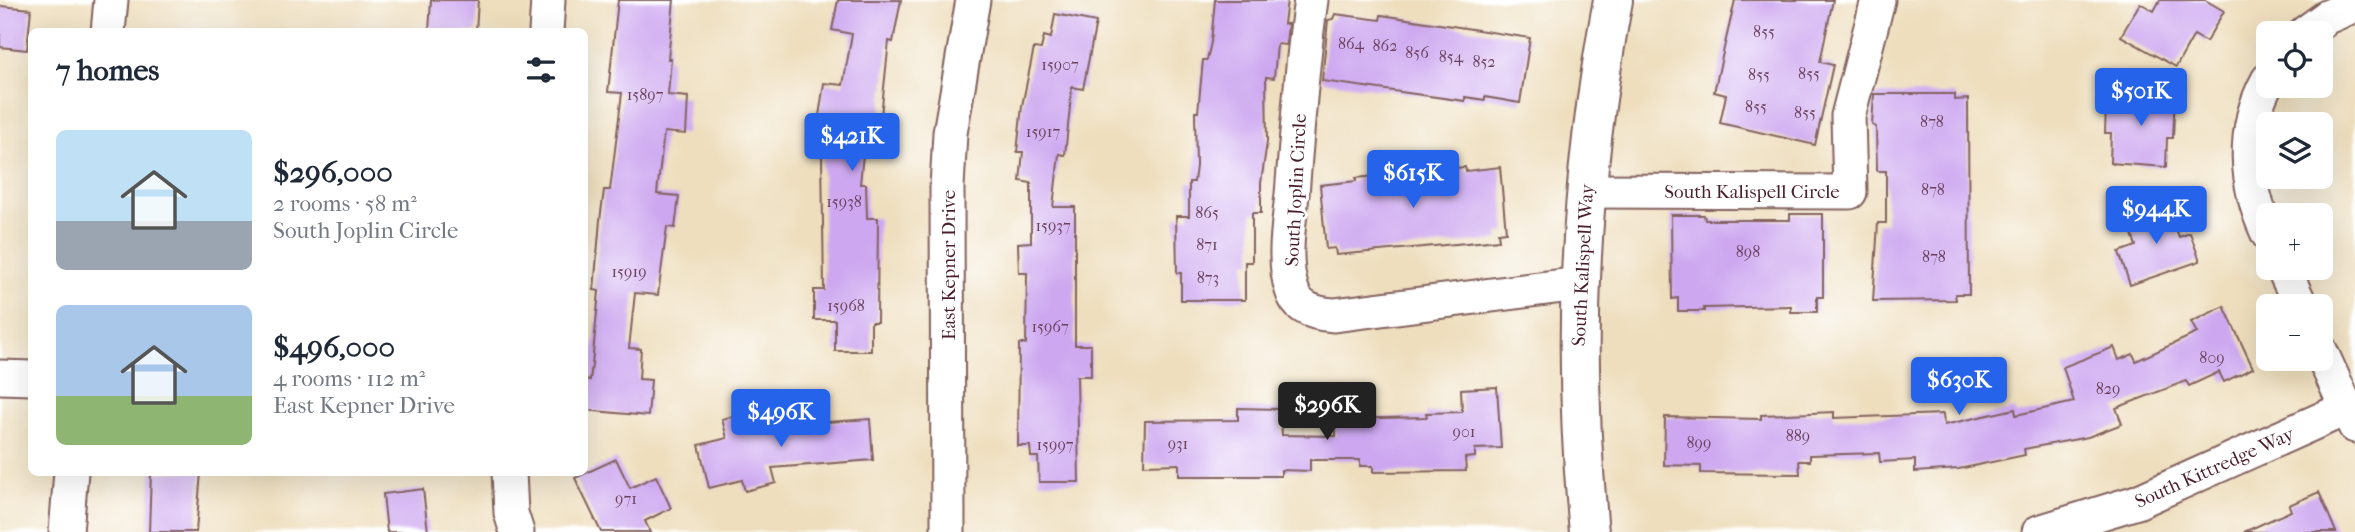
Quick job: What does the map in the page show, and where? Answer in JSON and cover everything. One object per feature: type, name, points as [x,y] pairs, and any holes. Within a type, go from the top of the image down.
[{"type":"street","points":[[108,28],[111,0]]},
{"type":"street","points":[[546,28],[548,0]]},
{"type":"street","name":"East Kepner Drive","points":[[948,532],[947,187],[950,133],[973,0]]},
{"type":"street","name":"South Joplin Circle","points":[[1311,0],[1287,255],[1292,291],[1302,306],[1317,314],[1334,315],[1579,284]]},
{"type":"street","name":"South Kalispell Way","points":[[1589,532],[1580,441],[1579,284],[1585,191],[1598,77],[1613,0]]},
{"type":"street","name":"South Kalispell Circle","points":[[1585,191],[1850,192],[1848,116],[1878,0]]},
{"type":"street","points":[[2323,21],[2355,5]]},
{"type":"street","points":[[2256,203],[2248,164],[2251,123],[2261,98]]},
{"type":"street","points":[[2330,371],[2351,417]]},
{"type":"street","points":[[0,377],[28,378]]},
{"type":"street","name":"South Kittredge Way","points":[[2039,532],[2137,502],[2351,417]]},
{"type":"street","points":[[66,532],[71,476]]},
{"type":"street","points":[[509,476],[511,513],[517,532]]},
{"type":"building","points":[[431,0],[478,0],[476,28],[429,28]]},
{"type":"building","points":[[618,0],[674,0],[668,59],[671,59],[668,95],[688,97],[686,134],[664,132],[657,194],[679,196],[675,228],[667,227],[658,295],[635,293],[629,348],[641,349],[639,379],[651,380],[648,416],[588,410],[588,380],[599,291],[594,290],[600,220],[604,190],[610,190],[622,93],[608,92]]},
{"type":"building","points":[[838,0],[901,0],[893,42],[889,41],[880,125],[866,124],[860,184],[866,184],[867,218],[878,218],[877,322],[871,322],[871,351],[835,351],[835,320],[814,320],[814,290],[824,290],[822,156],[815,155],[819,116],[824,83],[843,85],[852,34],[832,30]]},
{"type":"building","points":[[1215,0],[1287,0],[1284,24],[1288,24],[1286,45],[1277,44],[1274,78],[1266,77],[1267,142],[1261,183],[1261,213],[1252,213],[1252,262],[1245,262],[1245,300],[1181,300],[1181,273],[1177,273],[1176,216],[1189,216],[1189,182],[1194,182],[1196,166],[1195,112],[1198,112],[1203,60],[1207,60],[1211,42]]},
{"type":"building","points":[[1735,0],[1833,0],[1820,62],[1833,65],[1815,145],[1720,123],[1726,95],[1714,92]]},
{"type":"building","points":[[2160,0],[2205,0],[2224,11],[2206,42],[2194,35],[2176,67],[2121,36],[2140,3],[2154,11]]},
{"type":"building","points":[[0,6],[31,9],[27,50],[0,47]]},
{"type":"building","points":[[1055,14],[1096,22],[1083,89],[1072,87],[1065,155],[1059,154],[1053,207],[1075,207],[1075,345],[1091,345],[1091,376],[1077,376],[1079,482],[1039,482],[1038,457],[1031,457],[1030,446],[1018,446],[1019,344],[1026,344],[1027,273],[1019,273],[1018,243],[1031,242],[1031,183],[1020,181],[1023,152],[1017,152],[1022,106],[1034,48],[1041,49],[1044,36],[1051,38]]},
{"type":"building","points":[[1335,14],[1380,20],[1381,15],[1530,38],[1520,103],[1485,97],[1485,100],[1465,97],[1465,101],[1322,81],[1328,20],[1333,19]]},
{"type":"building","points":[[2127,90],[2175,92],[2173,138],[2167,138],[2166,167],[2110,163],[2111,133],[2105,133],[2106,105],[2127,106]]},
{"type":"building","points":[[1874,94],[1955,94],[1955,100],[1968,99],[1969,294],[1955,294],[1956,300],[1873,301],[1878,223],[1886,223],[1886,171],[1877,171],[1876,127],[1872,125]]},
{"type":"building","points":[[1465,167],[1466,171],[1500,167],[1506,232],[1498,233],[1499,240],[1336,255],[1335,248],[1326,249],[1320,185],[1356,181],[1356,178]]},
{"type":"building","points":[[2167,204],[2179,237],[2190,233],[2200,261],[2130,285],[2119,252],[2136,246],[2126,217]]},
{"type":"building","points":[[1790,214],[1823,214],[1823,297],[1817,297],[1817,312],[1791,312],[1791,306],[1678,311],[1678,298],[1672,299],[1671,215],[1704,215],[1705,220],[1790,220]]},
{"type":"building","points":[[2224,306],[2253,368],[2224,382],[2219,372],[2189,386],[2186,381],[2116,408],[2122,424],[2088,437],[2024,449],[2025,455],[1959,469],[1915,472],[1915,460],[1880,462],[1879,453],[1810,455],[1810,461],[1799,461],[1800,474],[1701,473],[1701,466],[1664,465],[1665,417],[1761,419],[1761,415],[1834,412],[1834,418],[1943,414],[1944,425],[2015,409],[2016,415],[2074,402],[2063,367],[2114,347],[2119,360],[2133,354],[2136,361],[2197,333],[2191,322]]},
{"type":"building","points":[[1497,387],[1501,448],[1475,449],[1475,457],[1465,458],[1466,471],[1373,472],[1373,466],[1360,466],[1360,460],[1310,460],[1310,471],[1281,470],[1281,476],[1179,476],[1179,464],[1144,465],[1145,421],[1238,420],[1238,408],[1280,409],[1282,435],[1336,436],[1336,419],[1427,417],[1426,413],[1462,412],[1461,389]]},
{"type":"building","points":[[749,413],[754,432],[784,425],[870,419],[873,460],[772,468],[776,483],[745,491],[742,480],[709,488],[699,445],[727,438],[722,419]]},
{"type":"building","points":[[616,459],[630,488],[656,476],[671,508],[645,521],[650,532],[601,532],[575,478],[588,476],[588,472]]},
{"type":"building","points":[[151,476],[201,476],[196,532],[149,532]]},
{"type":"building","points":[[423,489],[428,532],[387,532],[383,494]]},
{"type":"building","points":[[2319,492],[2336,532],[2244,532],[2291,511],[2289,505]]}]
